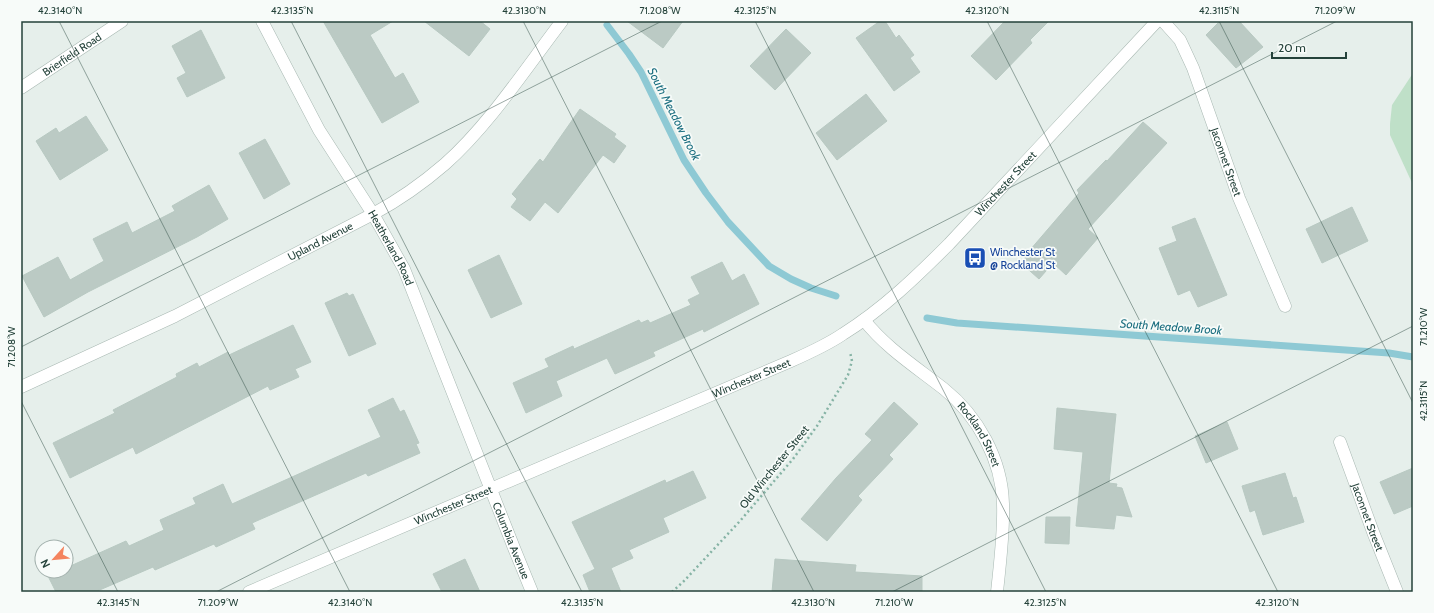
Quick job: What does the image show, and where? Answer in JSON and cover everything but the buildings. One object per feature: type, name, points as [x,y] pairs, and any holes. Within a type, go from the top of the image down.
[{"type":"street","name":"Brierfield Road","points":[[21,88],[122,21]]},
{"type":"street","name":"Heatherland Road","points":[[262,21],[320,130],[373,214],[393,249],[413,290],[491,489]]},
{"type":"street","name":"Upland Avenue","points":[[21,387],[175,316],[396,201],[422,183],[446,163],[469,140],[491,114],[562,21]]},
{"type":"street","name":"Winchester Street","points":[[249,592],[791,361],[842,335],[875,312],[913,280],[949,244],[1157,21]]},
{"type":"street","name":"Jaconnet Street","points":[[1163,21],[1180,40],[1193,68],[1240,198],[1285,306]]},
{"type":"street","name":"Rockland Street","points":[[864,320],[877,336],[945,390],[959,403],[978,427],[990,450],[997,467],[1003,503],[1003,521],[997,592]]},
{"type":"street","name":"Jaconnet Street","points":[[1340,442],[1397,592]]},
{"type":"street","name":"Columbia Avenue","points":[[491,489],[532,592]]},
{"type":"path","name":"Old Winchester Street","points":[[672,592],[746,516],[793,459],[817,426],[848,375],[852,361],[849,348],[842,335]]},
{"type":"green space","points":[[1413,73],[1413,185],[1390,135],[1390,124],[1392,105]]},
{"type":"waterway","name":"South Meadow Brook","points":[[607,25],[641,72],[684,160],[728,222],[769,266],[791,279],[811,288],[836,296]]},
{"type":"waterway","name":"South Meadow Brook","points":[[927,318],[957,323],[1389,353],[1413,357]]},
{"type":"place","name":"Winchester St @ Rockland St","points":[[975,258]]}]
